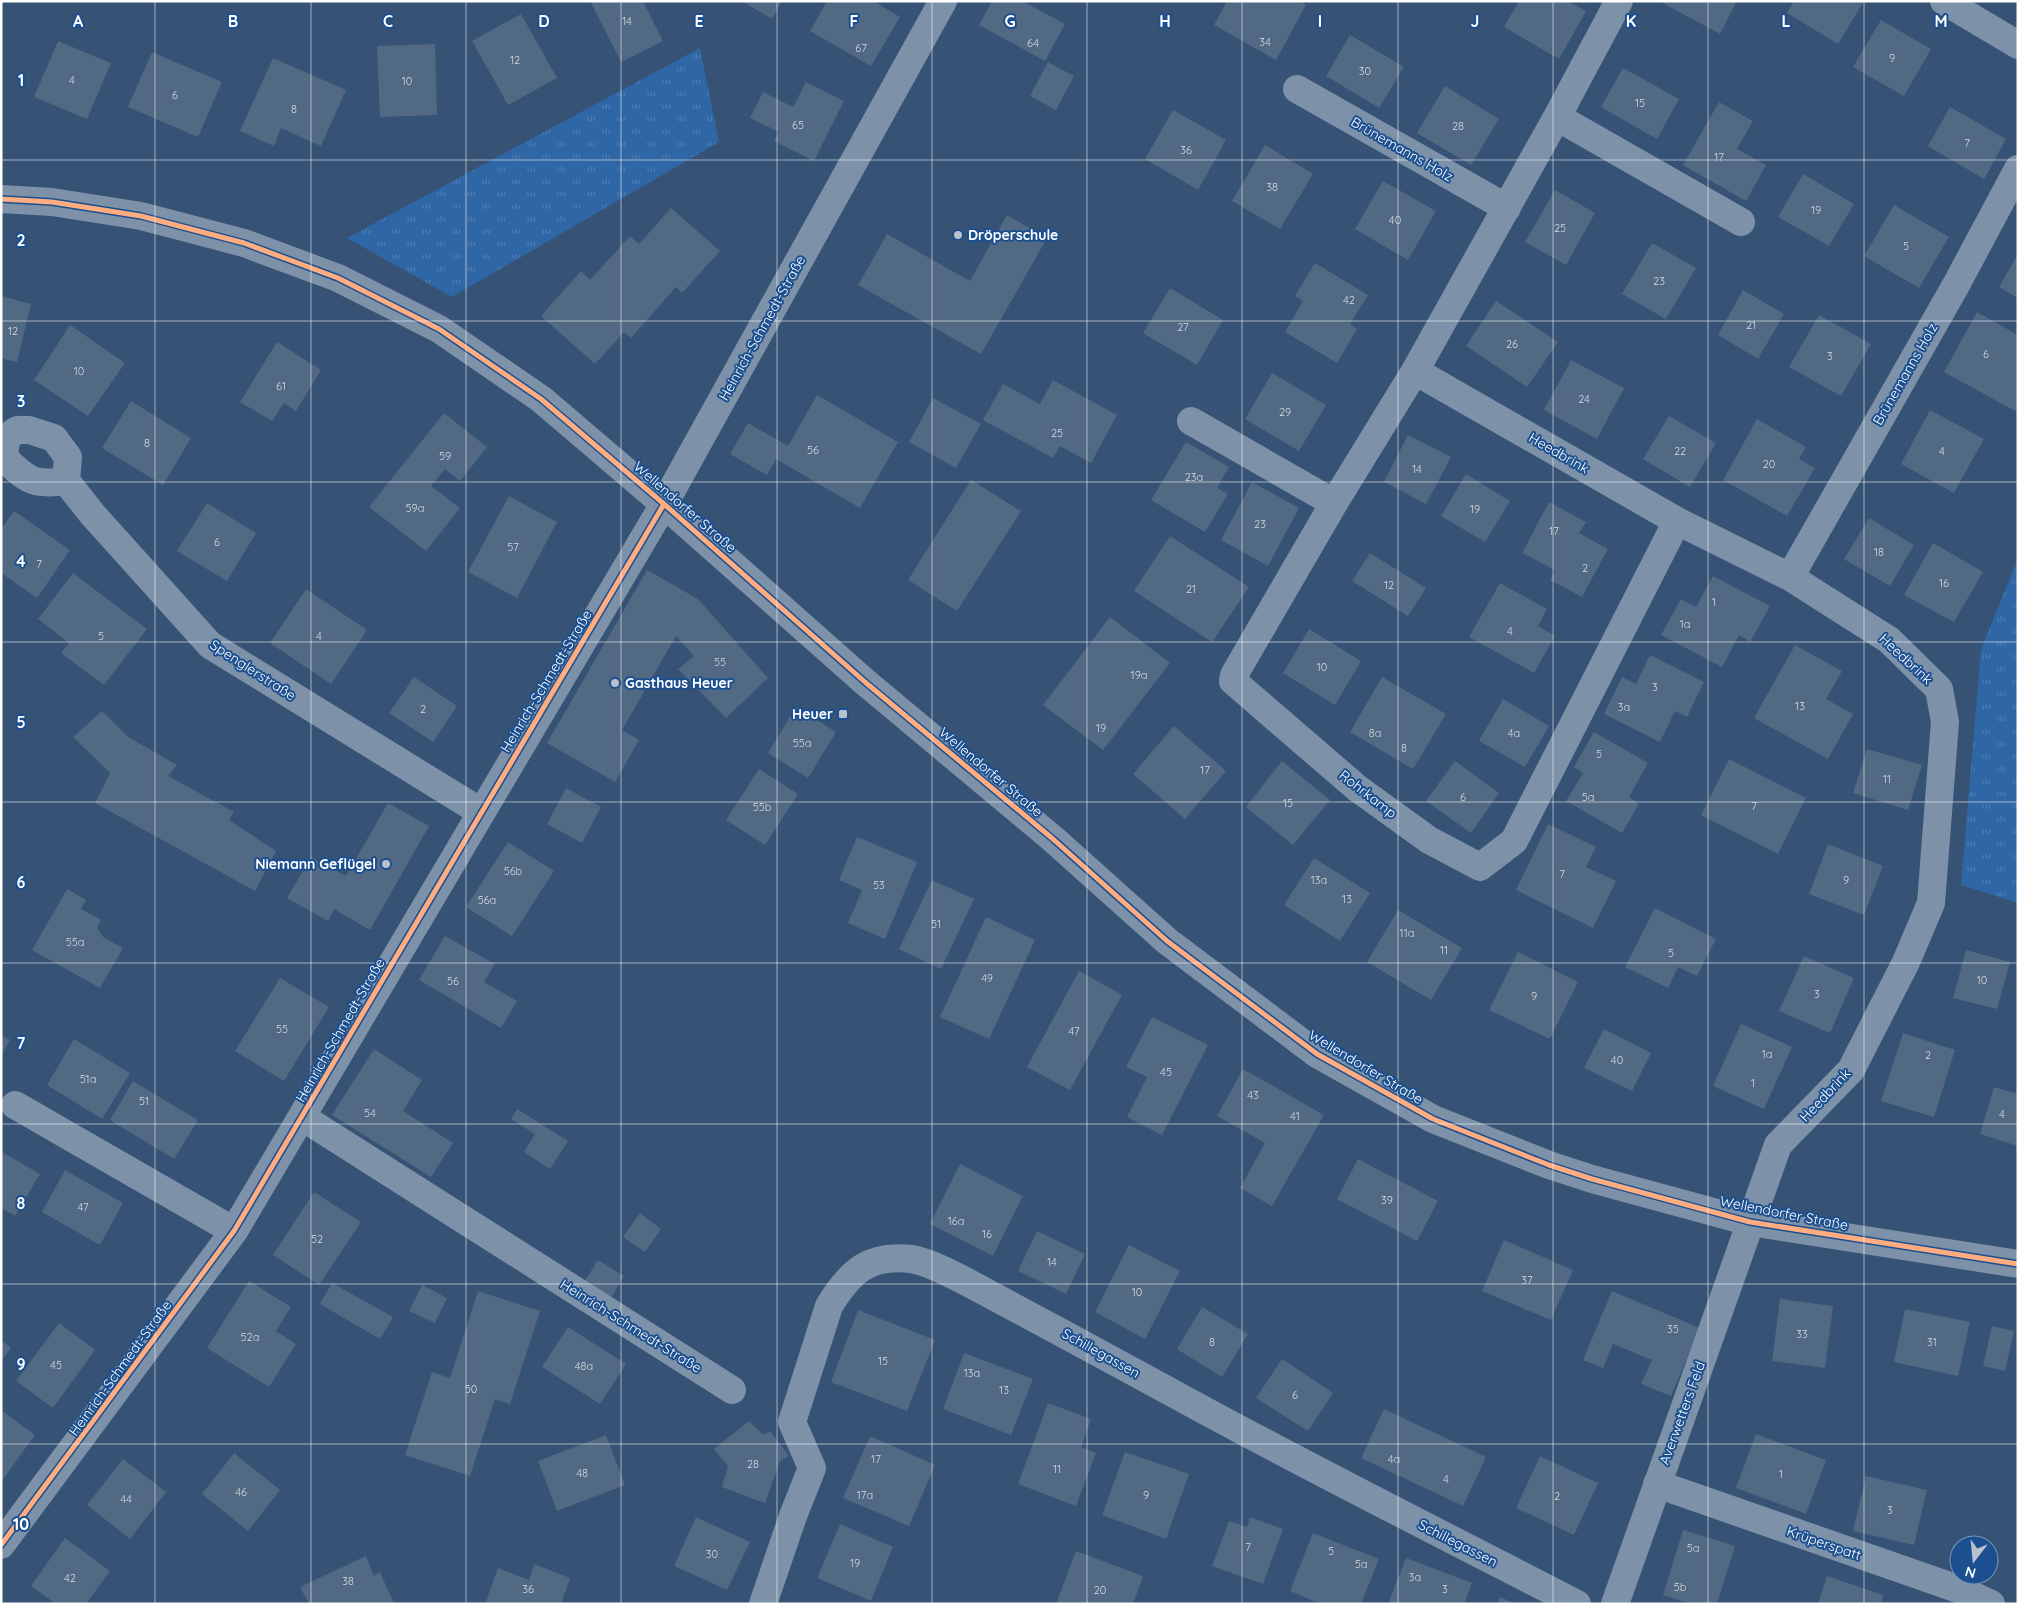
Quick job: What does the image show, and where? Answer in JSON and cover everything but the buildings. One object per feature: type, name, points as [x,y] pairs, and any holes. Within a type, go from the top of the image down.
[{"type":"street","name":"Heinrich-Schmedt-Straße","points":[[1,1545],[234,1231],[664,504],[943,1]]},
{"type":"street","points":[[1415,371],[1507,208],[1619,1]]},
{"type":"street","points":[[1944,1],[2018,45]]},
{"type":"street","name":"Brünemanns Holz","points":[[1297,89],[1507,208]]},
{"type":"street","points":[[1557,117],[1741,222]]},
{"type":"street","name":"Brünemanns Holz","points":[[1790,577],[1956,285],[2018,169]]},
{"type":"street","name":"Wellendorfer Straße","points":[[1,199],[52,202],[141,216],[244,243],[338,278],[439,330],[542,399],[865,682],[1053,839],[1167,941],[1317,1054],[1433,1119],[1549,1165],[1592,1179],[1750,1222],[2018,1264]]},
{"type":"street","name":"Heedbrink","points":[[1415,371],[1677,521],[1790,577],[1889,640],[1939,689],[1944,722],[1931,903],[1906,962],[1851,1070],[1778,1145],[1750,1222]]},
{"type":"street","name":"Rohrkamp","points":[[1415,371],[1334,502],[1234,675],[1233,681],[1357,788],[1428,840],[1480,868],[1514,841],[1677,521]]},
{"type":"street","points":[[1191,421],[1334,502]]},
{"type":"street","name":"Spenglerstraße","points":[[66,480],[93,515],[210,645],[481,812]]},
{"type":"street","points":[[15,1105],[234,1231]]},
{"type":"street","name":"Heinrich-Schmedt-Straße","points":[[302,1117],[732,1390]]},
{"type":"street","name":"Averwetters Feld","points":[[1615,1604],[1750,1222]]},
{"type":"street","name":"Schillegassen","points":[[762,1604],[792,1516],[812,1468],[792,1422],[829,1306],[839,1289],[858,1270],[879,1258],[912,1259],[946,1272],[1103,1354],[1304,1464],[1577,1604]]},
{"type":"street","name":"Krüperspatt","points":[[1657,1484],[1961,1590],[1991,1604]]},
{"type":"green space","points":[[700,48],[719,142],[452,297],[347,238]]},
{"type":"green space","points":[[2018,559],[2018,903],[1961,885],[1981,649]]},
{"type":"cycle path","points":[[1,199],[52,202],[141,216],[244,243],[338,278],[439,329],[541,399],[664,504],[865,682],[1053,839],[1167,941],[1317,1054],[1433,1119],[1549,1165],[1592,1179],[1750,1222],[2018,1264]]},
{"type":"cycle path","points":[[1,1545],[234,1231],[664,504]]},
{"type":"place","name":"Dröperschule","points":[[958,235]]},
{"type":"place","name":"Gasthaus Heuer","points":[[615,683]]},
{"type":"place","name":"Heuer","points":[[843,714]]},
{"type":"place","name":"Niemann Geflügel","points":[[386,864]]}]
